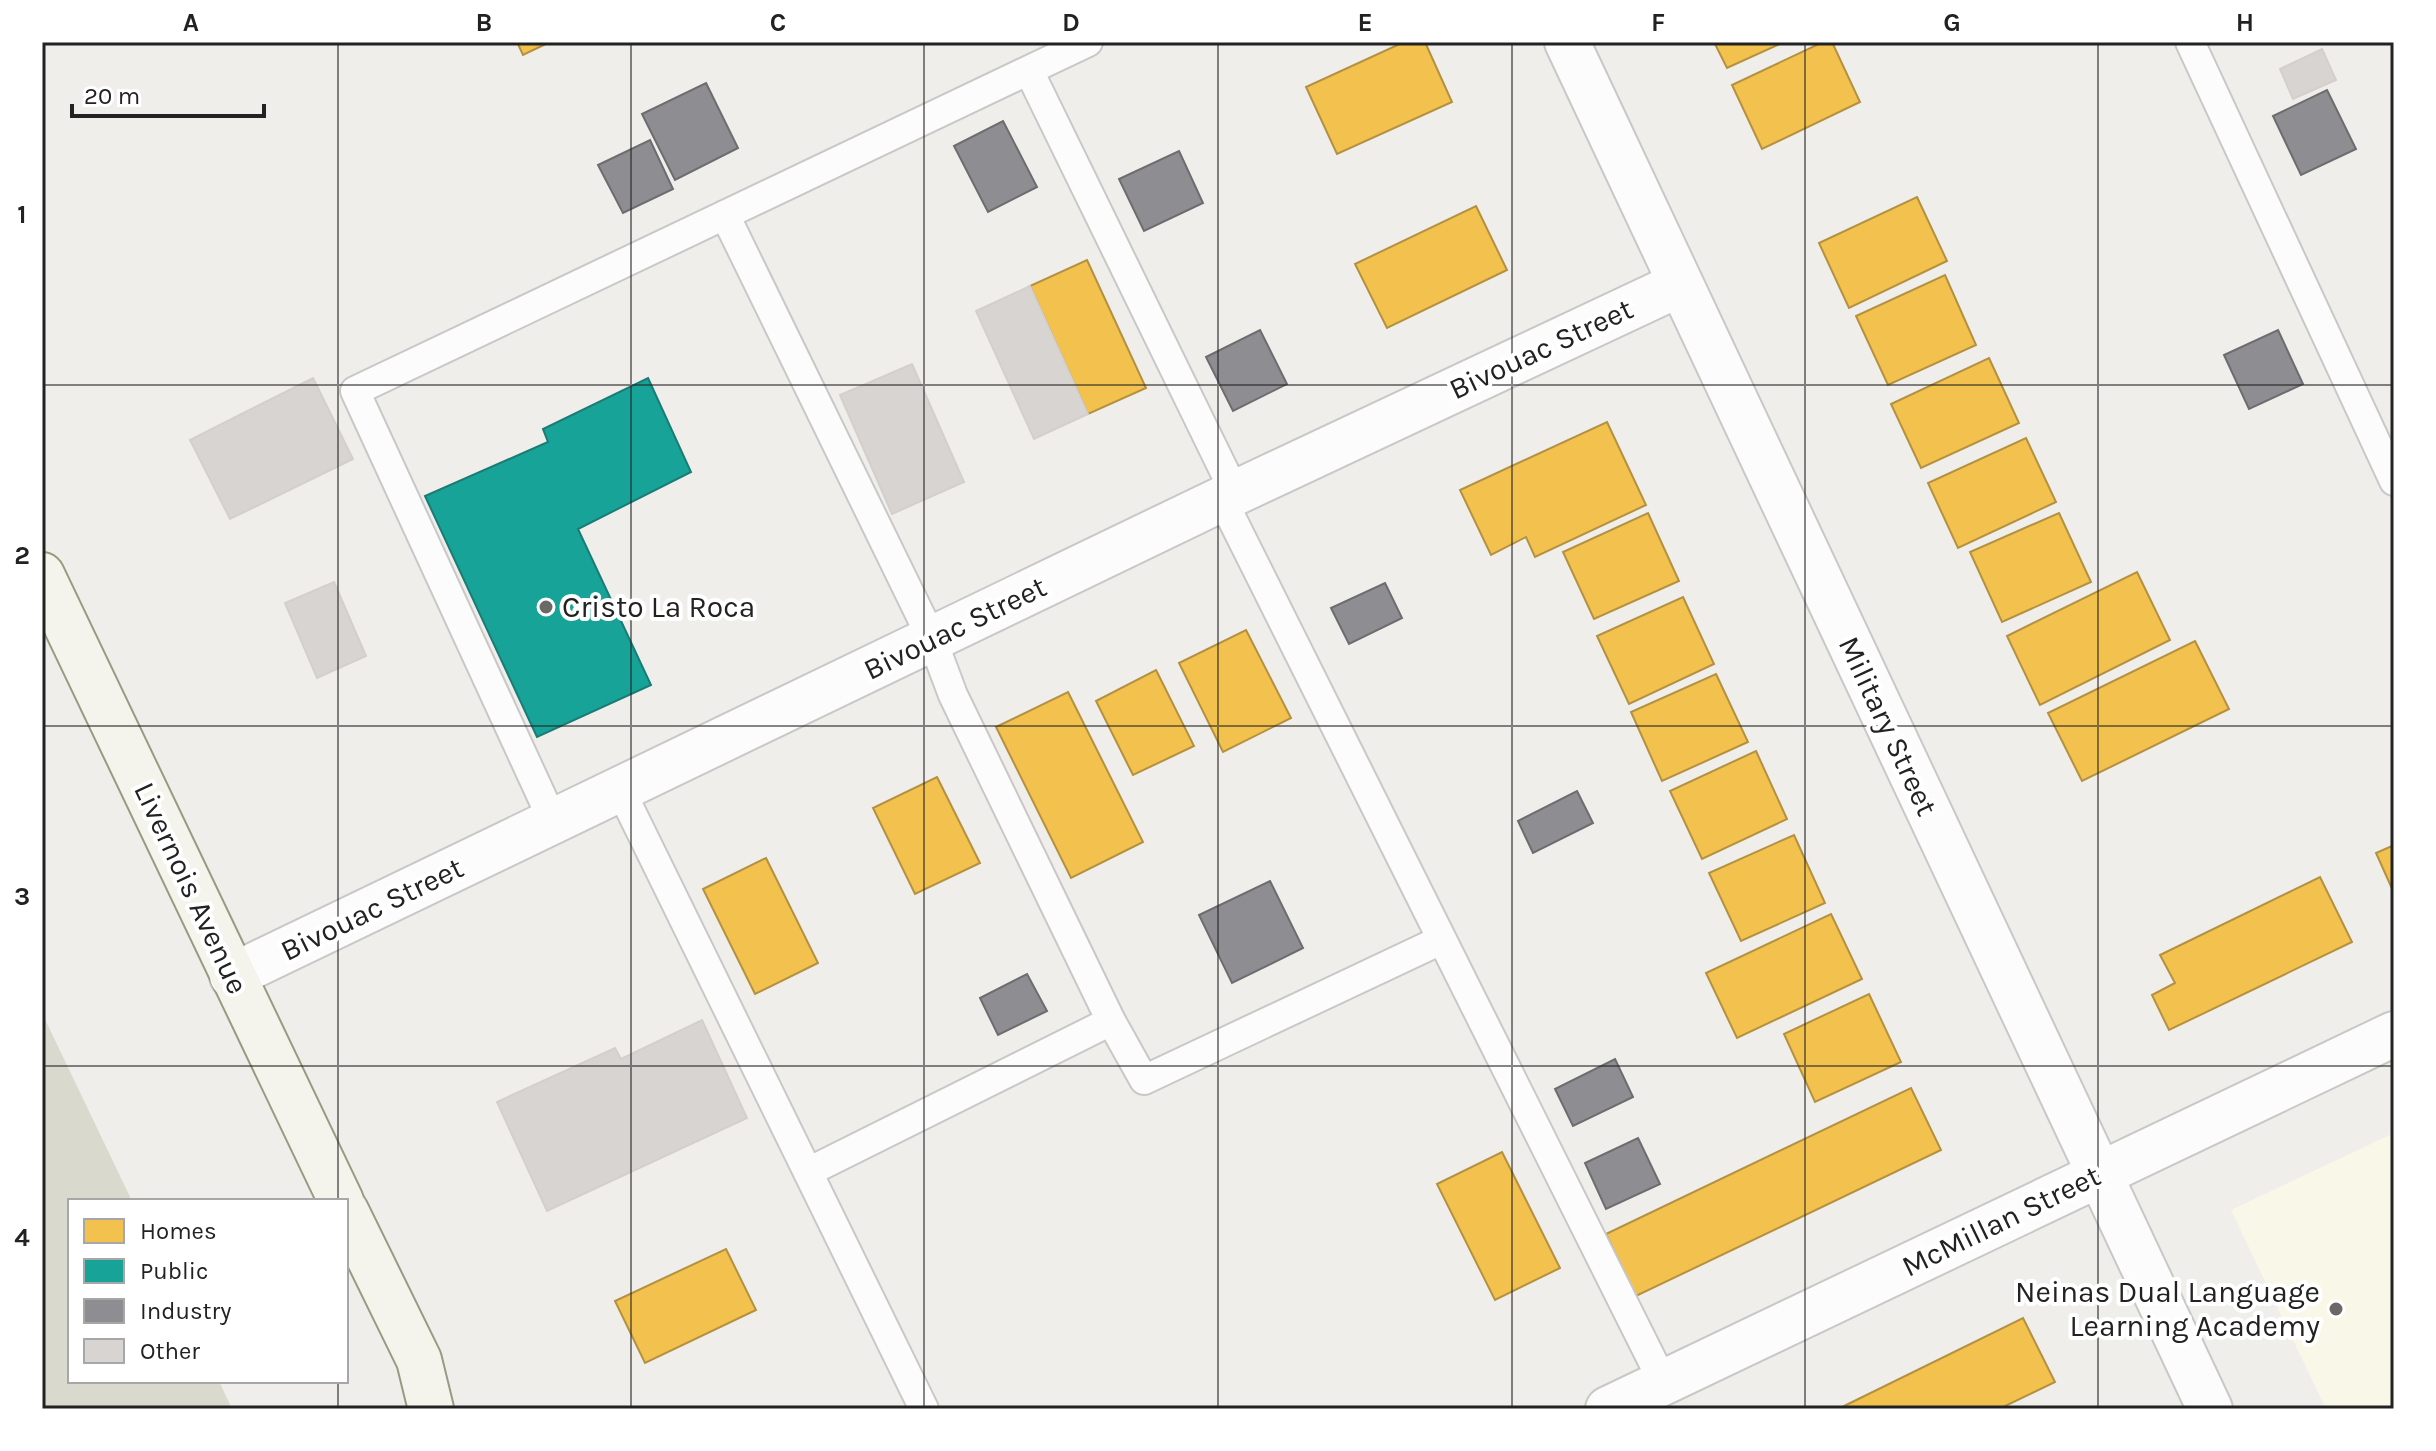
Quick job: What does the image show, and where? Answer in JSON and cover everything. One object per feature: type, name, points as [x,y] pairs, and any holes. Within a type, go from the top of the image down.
[{"type":"main road","name":"Livernois Avenue","points":[[42,575],[340,1199]]},
{"type":"main road","points":[[348,1215],[419,1360],[448,1409]]},
{"type":"main road","points":[[419,1360],[431,1409]]},
{"type":"street","name":"Military Street","points":[[1567,42],[2210,1409]]},
{"type":"street","name":"Bivouac Street","points":[[232,976],[1228,496],[1680,284]]},
{"type":"street","name":"McMillan Street","points":[[1608,1409],[1658,1393],[2099,1175],[2394,1034]]},
{"type":"lane","points":[[553,821],[355,391],[1088,42]]},
{"type":"lane","points":[[2190,42],[2394,481]]},
{"type":"lane","points":[[1029,71],[1228,496],[1658,1393]]},
{"type":"lane","points":[[725,215],[932,639],[953,695],[1111,1021],[1144,1080],[1441,940]]},
{"type":"lane","points":[[620,789],[924,1409]]},
{"type":"lane","points":[[808,1172],[1111,1021]]},
{"type":"shaded area","points":[[42,1013],[131,1199],[68,1199],[68,1383],[220,1383],[232,1409],[42,1409]]},
{"type":"shaded area","name":"Neinas Dual Language Learning Academy","points":[[2394,1133],[2394,1409],[2326,1409],[2231,1210]]},
{"type":"building: Homes","points":[[517,42],[550,42],[523,55]]},
{"type":"building: Homes","points":[[1404,42],[1425,42],[1452,102],[1337,154],[1306,87]]},
{"type":"building: Homes","points":[[1714,42],[1784,42],[1727,68]]},
{"type":"building: Homes","points":[[1823,42],[1832,42],[1860,102],[1762,149],[1732,85]]},
{"type":"building: Homes","points":[[1917,197],[1947,261],[1849,308],[1819,243]]},
{"type":"building: Homes","points":[[1476,206],[1507,270],[1387,328],[1355,264]]},
{"type":"building: Homes","points":[[1087,260],[1146,388],[1088,414],[1030,286]]},
{"type":"building: Homes","points":[[1945,275],[1976,345],[1888,385],[1856,316]]},
{"type":"building: Homes","points":[[1989,358],[2019,423],[1921,468],[1891,404]]},
{"type":"building: Homes","points":[[1607,422],[1646,505],[1535,557],[1526,537],[1491,555],[1460,490]]},
{"type":"building: Homes","points":[[2026,438],[2056,502],[1958,548],[1928,483]]},
{"type":"building: Homes","points":[[1648,513],[1679,581],[1594,619],[1563,552]]},
{"type":"building: Homes","points":[[2059,513],[2091,582],[2002,622],[1970,552]]},
{"type":"building: Homes","points":[[2137,572],[2170,640],[2040,705],[2007,636]]},
{"type":"building: Homes","points":[[1683,597],[1714,664],[1629,704],[1597,636]]},
{"type":"building: Homes","points":[[1246,630],[1291,718],[1223,752],[1179,663]]},
{"type":"building: Homes","points":[[2195,641],[2229,709],[2082,781],[2048,713]]},
{"type":"building: Homes","points":[[1156,670],[1194,746],[1133,775],[1096,701]]},
{"type":"building: Homes","points":[[1716,674],[1748,742],[1662,781],[1631,712]]},
{"type":"building: Homes","points":[[1068,692],[1143,842],[1071,878],[996,727]]},
{"type":"building: Homes","points":[[1756,751],[1787,819],[1702,859],[1670,791]]},
{"type":"building: Homes","points":[[937,777],[980,863],[915,894],[873,808]]},
{"type":"building: Homes","points":[[1794,835],[1825,903],[1741,941],[1709,873]]},
{"type":"building: Homes","points":[[2394,845],[2394,893],[2376,853]]},
{"type":"building: Homes","points":[[766,858],[818,963],[755,994],[703,889]]},
{"type":"building: Homes","points":[[2320,877],[2352,942],[2169,1030],[2152,995],[2175,983],[2160,955]]},
{"type":"building: Homes","points":[[1831,914],[1862,979],[1737,1038],[1706,973]]},
{"type":"building: Homes","points":[[1869,994],[1901,1062],[1815,1102],[1784,1034]]},
{"type":"building: Homes","points":[[1911,1088],[1941,1150],[1636,1296],[1606,1234]]},
{"type":"building: Homes","points":[[1502,1152],[1560,1268],[1495,1300],[1437,1184]]},
{"type":"building: Homes","points":[[726,1249],[756,1310],[645,1363],[615,1301]]},
{"type":"building: Homes","points":[[2023,1318],[2055,1382],[1999,1409],[1838,1409]]},
{"type":"building: Public","name":"Cristo La Roca","points":[[648,378],[691,472],[578,529],[651,685],[537,737],[425,496],[548,442],[543,429]]},
{"type":"building: Industry","points":[[706,83],[738,148],[675,180],[642,114]]},
{"type":"building: Industry","points":[[2327,90],[2356,149],[2301,175],[2273,116]]},
{"type":"building: Industry","points":[[1003,121],[1037,187],[988,212],[954,146]]},
{"type":"building: Industry","points":[[650,140],[673,189],[623,213],[598,165]]},
{"type":"building: Industry","points":[[1179,151],[1203,203],[1144,231],[1119,179]]},
{"type":"building: Industry","points":[[1260,330],[1287,384],[1233,411],[1206,357]]},
{"type":"building: Industry","points":[[2278,330],[2303,384],[2249,409],[2224,355]]},
{"type":"building: Industry","points":[[1385,583],[1402,618],[1349,644],[1331,608]]},
{"type":"building: Industry","points":[[1577,791],[1593,823],[1533,853],[1518,821]]},
{"type":"building: Industry","points":[[1270,881],[1303,948],[1232,983],[1199,915]]},
{"type":"building: Industry","points":[[1027,974],[1047,1011],[998,1035],[980,998]]},
{"type":"building: Industry","points":[[1615,1059],[1633,1097],[1573,1126],[1555,1089]]},
{"type":"building: Industry","points":[[1638,1138],[1660,1184],[1606,1209],[1585,1163]]},
{"type":"building: Other","points":[[2322,49],[2336,80],[2293,99],[2280,69]]},
{"type":"building: Other","points":[[1030,286],[1088,414],[1034,439],[976,311]]},
{"type":"building: Other","points":[[912,364],[964,482],[892,514],[840,395]]},
{"type":"building: Other","points":[[313,378],[353,459],[230,519],[190,440]]},
{"type":"building: Other","points":[[334,582],[366,656],[317,678],[285,603]]},
{"type":"building: Other","points":[[702,1020],[747,1118],[547,1211],[497,1102],[615,1048],[621,1059]]},
{"type":"place","name":"Cristo La Roca","points":[[546,607]]},
{"type":"place","name":"Neinas Dual Language Learning Academy","points":[[2336,1309]]}]
